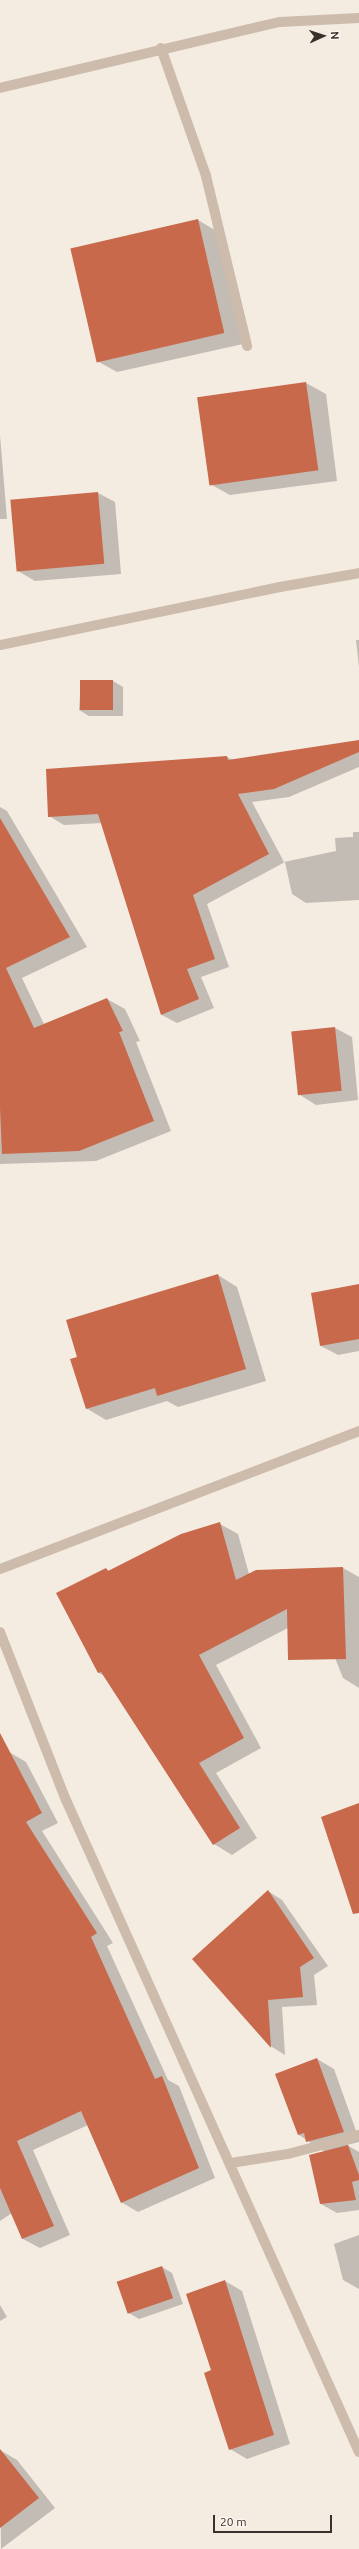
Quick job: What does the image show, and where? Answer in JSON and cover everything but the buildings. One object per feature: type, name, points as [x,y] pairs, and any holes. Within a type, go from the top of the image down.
[{"type":"street","points":[[0,88],[161,48],[280,22],[359,18]]},
{"type":"street","points":[[161,48],[206,176],[247,346]]},
{"type":"street","points":[[0,645],[280,587],[359,573]]},
{"type":"street","points":[[0,1569],[359,1431]]},
{"type":"street","points":[[0,1632],[66,1800],[231,2163],[359,2452]]},
{"type":"street","points":[[231,2163],[288,2154],[359,2135]]}]
